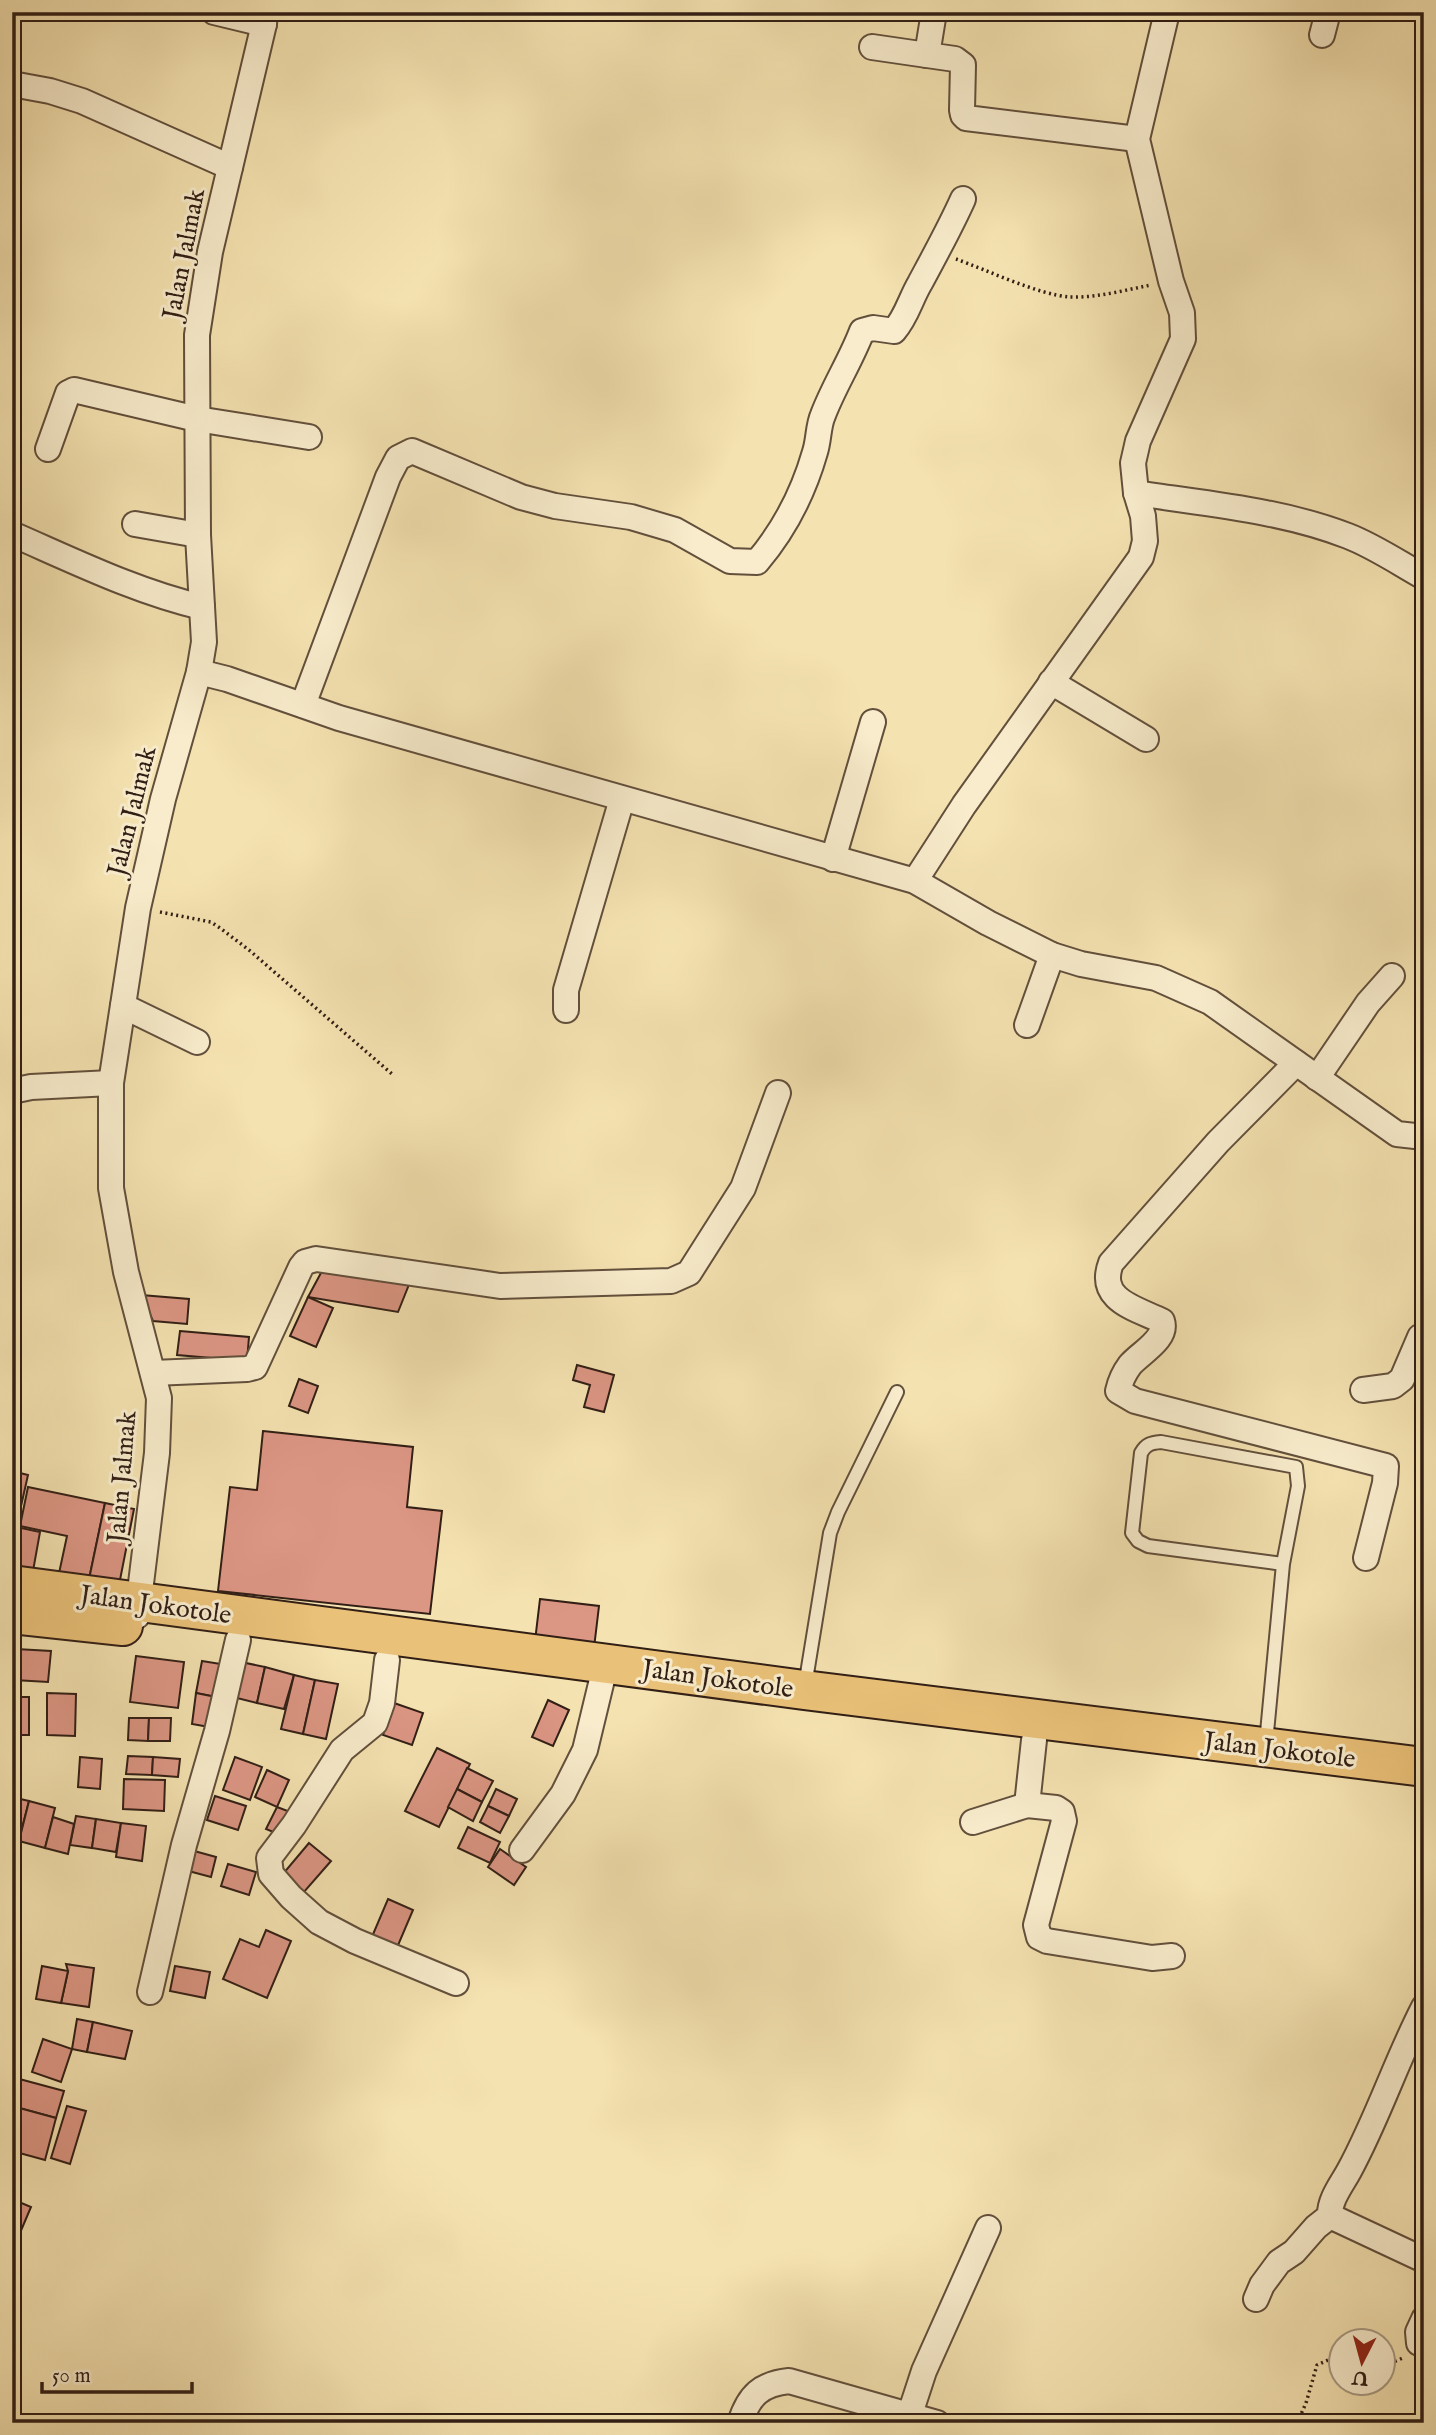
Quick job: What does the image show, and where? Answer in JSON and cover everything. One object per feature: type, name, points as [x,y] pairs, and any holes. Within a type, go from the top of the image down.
[{"type":"highway","name":"Jalan Jokotole","points":[[12,1585],[238,1640],[387,1660],[470,1658]]},
{"type":"highway","name":"Jalan Jokotole","points":[[12,1614],[137,1615],[604,1675],[1034,1740],[1424,1791]]},
{"type":"highway","name":"Jalan Jokotole","points":[[604,1675],[804,1690],[1424,1767]]},
{"type":"street","points":[[214,12],[265,18]]},
{"type":"street","points":[[927,55],[934,12]]},
{"type":"street","points":[[915,881],[964,805],[1141,558],[1145,541],[1143,516],[1136,493],[1133,463],[1138,441],[1183,339],[1182,313],[1171,281],[1137,139],[1167,12]]},
{"type":"street","name":"Jalan Jalmak","points":[[137,1615],[157,1453],[159,1398],[126,1272],[111,1188],[111,1083],[138,908],[163,799],[199,672],[204,642],[198,535],[197,335],[210,252],[265,18]]},
{"type":"street","points":[[872,47],[956,59],[964,65],[962,115],[966,118],[1137,139]]},
{"type":"street","points":[[12,84],[50,91],[82,101],[230,167]]},
{"type":"street","points":[[303,705],[388,477],[398,458],[411,451],[522,497],[555,506],[631,517],[675,530],[730,561],[757,562],[776,539],[794,510],[813,460],[822,417],[862,331],[873,328],[894,331],[904,319],[918,285],[938,252],[963,199]]},
{"type":"street","points":[[48,449],[70,390],[197,419],[309,438]]},
{"type":"street","points":[[1136,493],[1280,515],[1322,527],[1351,537],[1424,577]]},
{"type":"street","points":[[135,524],[198,535]]},
{"type":"street","points":[[12,534],[86,566],[183,603],[202,607]]},
{"type":"street","points":[[199,672],[339,718],[915,881],[1052,955],[1081,964],[1156,978],[1210,1002],[1396,1134],[1424,1137]]},
{"type":"street","points":[[1051,682],[1146,739]]},
{"type":"street","points":[[833,859],[873,722]]},
{"type":"street","points":[[566,1010],[566,990],[622,799]]},
{"type":"street","points":[[1027,1025],[1052,955]]},
{"type":"street","points":[[1317,1078],[1368,1003],[1392,976]]},
{"type":"street","points":[[122,1006],[197,1042]]},
{"type":"street","points":[[1296,1063],[1218,1142],[1111,1263],[1106,1276],[1107,1286],[1116,1298],[1162,1321],[1164,1326],[1161,1335],[1131,1365],[1120,1382],[1118,1391],[1135,1401],[1386,1465],[1385,1483],[1366,1558]]},
{"type":"street","points":[[12,1091],[31,1087],[111,1083]]},
{"type":"street","points":[[153,1373],[255,1367],[302,1266],[305,1262],[316,1259],[500,1286],[671,1281],[683,1277],[689,1273],[743,1188],[778,1093]]},
{"type":"street","points":[[1363,1390],[1393,1386],[1402,1379],[1422,1334]]},
{"type":"street","points":[[150,1992],[184,1844],[217,1731],[238,1640]]},
{"type":"street","points":[[387,1660],[382,1703],[375,1723],[342,1750],[302,1813],[269,1857],[271,1874],[291,1897],[319,1922],[355,1941],[456,1983]]},
{"type":"street","points":[[522,1850],[563,1794],[585,1750],[604,1675]]},
{"type":"street","points":[[1027,1805],[1034,1740]]},
{"type":"street","points":[[973,1822],[1027,1805],[1056,1808],[1062,1812],[1064,1821],[1037,1926],[1039,1937],[1048,1941],[1152,1958],[1172,1956]]},
{"type":"street","points":[[1256,2299],[1262,2285],[1279,2262],[1294,2252],[1316,2227],[1331,2216],[1332,2202],[1367,2139],[1403,2049],[1424,2007]]},
{"type":"street","points":[[1331,2216],[1424,2260]]},
{"type":"street","points":[[908,2418],[946,2318],[988,2228]]},
{"type":"street","points":[[1424,2319],[1418,2332],[1419,2343],[1424,2345]]},
{"type":"street","points":[[740,2423],[744,2409],[760,2389],[770,2383],[789,2381],[908,2418],[937,2423]]},
{"type":"lane","points":[[804,1690],[830,1533],[897,1392]]},
{"type":"lane","points":[[1266,1748],[1283,1564],[1298,1486],[1296,1467],[1161,1442],[1150,1443],[1144,1447],[1141,1453],[1132,1533],[1138,1541],[1148,1546],[1283,1564]]},
{"type":"path","points":[[938,252],[1055,295],[1073,297],[1104,294],[1171,281]]},
{"type":"path","points":[[138,908],[211,922],[249,950],[392,1074]]},
{"type":"path","points":[[1297,2423],[1317,2365],[1328,2360]]},
{"type":"building","points":[[322,1271],[410,1282],[398,1312],[308,1297]]},
{"type":"building","points":[[141,1295],[189,1299],[187,1324],[153,1321]]},
{"type":"building","points":[[308,1297],[333,1308],[316,1347],[290,1336]]},
{"type":"building","points":[[180,1331],[249,1337],[247,1361],[177,1355]]},
{"type":"building","points":[[577,1365],[614,1375],[604,1412],[584,1407],[590,1385],[573,1380]]},
{"type":"building","points":[[299,1379],[318,1386],[308,1413],[289,1406]]},
{"type":"building","points":[[263,1431],[413,1447],[407,1507],[442,1511],[430,1614],[218,1591],[230,1487],[257,1490]]},
{"type":"building","points":[[12,1471],[28,1475],[17,1524],[12,1523]]},
{"type":"building","points":[[28,1487],[105,1503],[88,1584],[58,1578],[67,1536],[20,1526]]},
{"type":"building","points":[[105,1503],[134,1509],[118,1590],[88,1584]]},
{"type":"building","points":[[12,1526],[40,1532],[33,1571],[12,1567]]},
{"type":"building","points":[[540,1599],[599,1606],[594,1648],[535,1641]]},
{"type":"building","points":[[16,1649],[51,1651],[48,1682],[14,1680]]},
{"type":"building","points":[[136,1656],[184,1662],[178,1708],[130,1702]]},
{"type":"building","points":[[202,1661],[227,1665],[221,1698],[196,1693]]},
{"type":"building","points":[[241,1662],[265,1667],[257,1703],[233,1697]]},
{"type":"building","points":[[265,1667],[294,1675],[284,1709],[257,1703]]},
{"type":"building","points":[[294,1675],[315,1680],[303,1734],[281,1729]]},
{"type":"building","points":[[315,1680],[338,1684],[326,1739],[303,1734]]},
{"type":"building","points":[[47,1693],[76,1694],[75,1736],[47,1735]]},
{"type":"building","points":[[196,1693],[221,1698],[215,1728],[192,1724]]},
{"type":"building","points":[[12,1697],[29,1697],[29,1735],[12,1735]]},
{"type":"building","points":[[548,1700],[569,1710],[553,1746],[532,1737]]},
{"type":"building","points":[[394,1703],[423,1713],[412,1745],[383,1735]]},
{"type":"building","points":[[129,1718],[149,1718],[148,1741],[128,1740]]},
{"type":"building","points":[[149,1718],[171,1718],[170,1741],[148,1741]]},
{"type":"building","points":[[437,1748],[470,1764],[439,1827],[405,1811]]},
{"type":"building","points":[[12,1756],[19,1757],[15,1779],[12,1778]]},
{"type":"building","points":[[128,1756],[153,1757],[152,1775],[126,1774]]},
{"type":"building","points":[[80,1757],[102,1759],[100,1789],[78,1787]]},
{"type":"building","points":[[153,1757],[180,1759],[178,1777],[152,1775]]},
{"type":"building","points":[[235,1757],[262,1767],[250,1800],[223,1790]]},
{"type":"building","points":[[467,1768],[493,1781],[482,1802],[457,1789]]},
{"type":"building","points":[[267,1770],[289,1780],[277,1807],[255,1797]]},
{"type":"building","points":[[124,1779],[165,1780],[164,1811],[123,1809]]},
{"type":"building","points":[[457,1789],[482,1802],[473,1821],[448,1807]]},
{"type":"building","points":[[496,1789],[517,1799],[509,1816],[488,1806]]},
{"type":"building","points":[[215,1796],[246,1806],[238,1830],[207,1820]]},
{"type":"building","points":[[12,1797],[29,1801],[15,1855],[12,1854]]},
{"type":"building","points":[[29,1801],[55,1808],[45,1848],[19,1841]]},
{"type":"building","points":[[488,1806],[509,1816],[500,1833],[480,1822]]},
{"type":"building","points":[[277,1807],[293,1813],[283,1836],[266,1829]]},
{"type":"building","points":[[76,1816],[96,1819],[92,1848],[70,1845]]},
{"type":"building","points":[[53,1817],[74,1824],[68,1854],[45,1848]]},
{"type":"building","points":[[96,1819],[121,1823],[116,1852],[92,1848]]},
{"type":"building","points":[[121,1823],[146,1826],[142,1861],[116,1857]]},
{"type":"building","points":[[468,1827],[500,1842],[490,1863],[458,1848]]},
{"type":"building","points":[[309,1843],[331,1861],[304,1892],[282,1875]]},
{"type":"building","points":[[187,1849],[216,1857],[211,1877],[181,1869]]},
{"type":"building","points":[[500,1849],[526,1867],[514,1885],[488,1867]]},
{"type":"building","points":[[228,1864],[256,1872],[249,1895],[221,1886]]},
{"type":"building","points":[[388,1899],[413,1910],[396,1950],[371,1939]]},
{"type":"building","points":[[266,1930],[291,1941],[267,1998],[223,1979],[240,1939],[259,1947]]},
{"type":"building","points":[[66,1964],[94,1968],[89,2007],[61,2003],[68,1971]]},
{"type":"building","points":[[42,1966],[68,1971],[61,2003],[36,1999]]},
{"type":"building","points":[[175,1966],[210,1972],[205,1998],[170,1991]]},
{"type":"building","points":[[77,2019],[93,2022],[87,2052],[72,2049]]},
{"type":"building","points":[[93,2022],[132,2031],[125,2059],[87,2052]]},
{"type":"building","points":[[43,2039],[72,2049],[61,2082],[32,2072]]},
{"type":"building","points":[[12,2077],[64,2091],[56,2118],[12,2106]]},
{"type":"building","points":[[12,2106],[56,2118],[45,2160],[12,2151]]},
{"type":"building","points":[[67,2106],[86,2111],[70,2164],[51,2158]]},
{"type":"building","points":[[12,2199],[31,2207],[20,2233],[12,2230]]},
{"type":"building","points":[[12,2322],[19,2326],[12,2338]]}]
